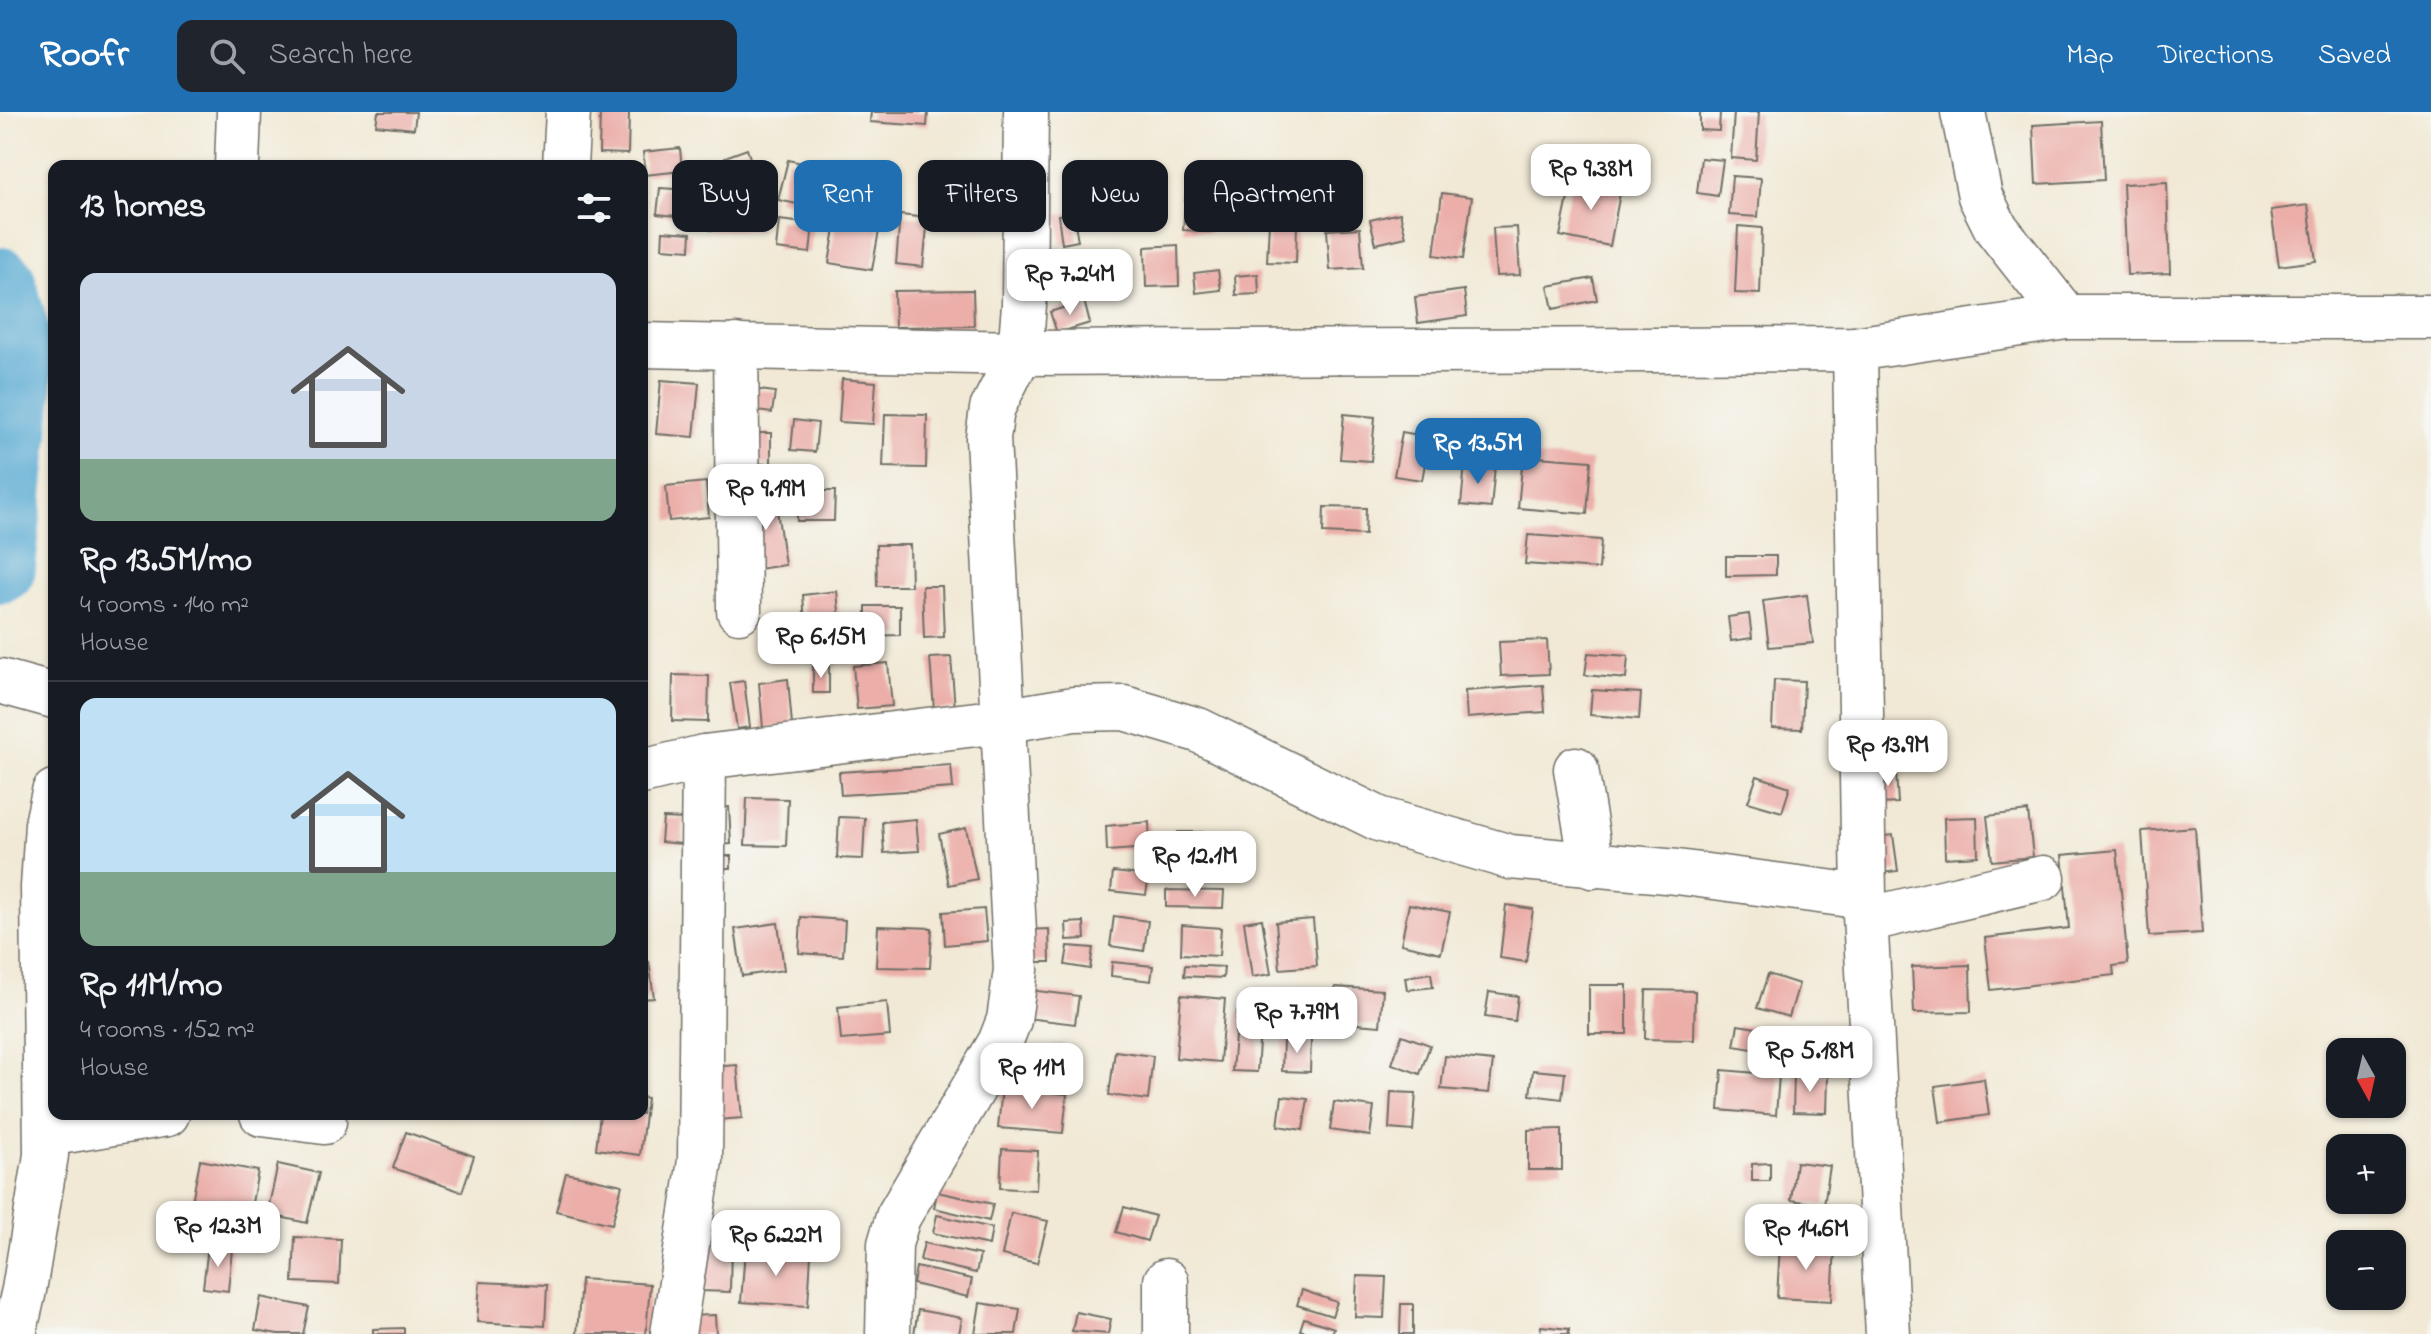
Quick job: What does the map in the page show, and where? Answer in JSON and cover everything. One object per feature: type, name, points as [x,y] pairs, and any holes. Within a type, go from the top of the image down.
[{"type":"street","points":[[237,160],[239,112]]},
{"type":"street","points":[[565,160],[568,112]]},
{"type":"street","points":[[888,1334],[890,1244],[898,1217],[1000,1043],[1013,1001],[1016,970],[988,438],[992,409],[1020,353],[1024,305],[1026,112]]},
{"type":"street","points":[[1963,112],[1985,207],[1996,228],[2066,317]]},
{"type":"street","points":[[648,345],[1020,353],[1855,349],[2066,317],[2431,317]]},
{"type":"street","points":[[736,346],[739,611]]},
{"type":"street","points":[[1855,349],[1865,908],[1888,1334]]},
{"type":"street","points":[[648,771],[704,757],[1001,721],[1074,709],[1124,708],[1198,730],[1379,819],[1510,857],[1677,872],[1865,908],[2043,878]]},
{"type":"street","points":[[673,1334],[700,1161],[704,757]]},
{"type":"street","points":[[1576,769],[1592,866]]},
{"type":"street","points":[[14,1334],[24,1290],[47,1134],[43,887],[48,819]]},
{"type":"street","points":[[47,1134],[131,1120]]},
{"type":"street","points":[[308,1120],[324,1122]]},
{"type":"street","points":[[1166,1281],[1166,1334]]},
{"type":"building","points":[[378,112],[416,112],[414,129],[376,125]]},
{"type":"building","points":[[600,112],[629,112],[628,154],[599,153]]},
{"type":"building","points":[[871,112],[928,112],[927,126],[870,122]]},
{"type":"building","points":[[1700,112],[1720,112],[1719,131],[1700,130]]},
{"type":"building","points":[[1734,112],[1759,112],[1756,160],[1731,158]]},
{"type":"building","points":[[2101,121],[2104,180],[2036,184],[2033,125]]},
{"type":"building","points":[[680,148],[681,160],[672,160],[672,172],[648,175],[648,160],[644,160],[643,152]]},
{"type":"building","points":[[747,149],[751,160],[726,160],[725,157]]},
{"type":"building","points":[[1701,158],[1723,160],[1718,196],[1697,193]]},
{"type":"building","points":[[788,160],[794,161],[794,203],[778,200]]},
{"type":"building","points":[[1732,176],[1761,178],[1758,217],[1729,215]]},
{"type":"building","points":[[1572,179],[1621,188],[1610,246],[1560,236]]},
{"type":"building","points":[[2167,182],[2170,273],[2127,275],[2123,184]]},
{"type":"building","points":[[660,188],[672,189],[672,216],[657,214]]},
{"type":"building","points":[[1442,193],[1472,197],[1463,259],[1434,255]]},
{"type":"building","points":[[2308,205],[2316,261],[2279,266],[2271,210]]},
{"type":"building","points":[[1400,213],[1406,237],[1376,244],[1370,220]]},
{"type":"building","points":[[1062,214],[1062,232],[1076,232],[1078,241],[1062,244],[1058,215]]},
{"type":"building","points":[[902,215],[918,217],[918,232],[927,232],[923,267],[896,264]]},
{"type":"building","points":[[779,220],[794,222],[794,232],[812,232],[810,253],[776,249]]},
{"type":"building","points":[[1738,226],[1762,228],[1760,294],[1735,293]]},
{"type":"building","points":[[1517,227],[1520,275],[1496,276],[1493,228]]},
{"type":"building","points":[[663,231],[691,233],[690,250],[662,248]]},
{"type":"building","points":[[834,232],[879,232],[872,270],[829,263]]},
{"type":"building","points":[[1268,232],[1297,232],[1296,263],[1267,262]]},
{"type":"building","points":[[1327,232],[1360,232],[1363,268],[1330,270]]},
{"type":"building","points":[[1178,245],[1179,286],[1146,287],[1145,247]]},
{"type":"building","points":[[1077,259],[1079,283],[1056,285],[1054,260]]},
{"type":"building","points":[[1218,270],[1221,290],[1196,293],[1194,273]]},
{"type":"building","points":[[1258,274],[1259,294],[1236,295],[1235,276]]},
{"type":"building","points":[[1593,278],[1597,300],[1553,309],[1548,286]]},
{"type":"building","points":[[973,290],[974,326],[895,327],[894,291]]},
{"type":"building","points":[[1464,290],[1467,316],[1418,323],[1415,297]]},
{"type":"building","points":[[1084,301],[1090,323],[1057,333],[1050,312]]},
{"type":"building","points":[[842,379],[876,382],[873,424],[839,422]]},
{"type":"building","points":[[661,380],[699,383],[694,437],[656,434]]},
{"type":"building","points":[[752,389],[775,392],[772,413],[749,410]]},
{"type":"building","points":[[885,414],[927,415],[926,468],[883,467]]},
{"type":"building","points":[[1344,414],[1375,417],[1371,461],[1340,459]]},
{"type":"building","points":[[794,420],[818,423],[815,452],[791,450]]},
{"type":"building","points":[[1402,432],[1430,437],[1422,480],[1394,476]]},
{"type":"building","points":[[753,433],[771,433],[771,464],[754,464]]},
{"type":"building","points":[[1523,456],[1591,461],[1587,514],[1518,508]]},
{"type":"building","points":[[1465,464],[1495,466],[1491,508],[1461,505]]},
{"type":"building","points":[[706,482],[709,517],[669,521],[666,486]]},
{"type":"building","points":[[797,491],[835,491],[834,521],[797,521]]},
{"type":"building","points":[[775,496],[785,565],[758,569],[748,499]]},
{"type":"building","points":[[1324,507],[1366,508],[1365,535],[1323,533]]},
{"type":"building","points":[[1528,535],[1601,540],[1599,569],[1525,564]]},
{"type":"building","points":[[876,545],[910,545],[911,586],[877,586]]},
{"type":"building","points":[[1726,556],[1776,556],[1776,575],[1726,576]]},
{"type":"building","points":[[922,586],[942,586],[944,637],[924,638]]},
{"type":"building","points":[[837,591],[841,633],[806,637],[803,595]]},
{"type":"building","points":[[1807,595],[1813,643],[1769,647],[1763,601]]},
{"type":"building","points":[[866,606],[900,606],[900,635],[866,636]]},
{"type":"building","points":[[1749,614],[1752,638],[1731,641],[1728,617]]},
{"type":"building","points":[[1547,640],[1549,674],[1501,676],[1499,642]]},
{"type":"building","points":[[1588,653],[1628,656],[1626,679],[1585,675]]},
{"type":"building","points":[[951,657],[955,709],[934,710],[930,658]]},
{"type":"building","points":[[888,663],[892,706],[857,709],[853,666]]},
{"type":"building","points":[[813,666],[829,666],[829,693],[813,693]]},
{"type":"building","points":[[673,675],[709,676],[708,722],[672,721]]},
{"type":"building","points":[[788,679],[792,725],[763,728],[759,683]]},
{"type":"building","points":[[1774,680],[1804,681],[1802,729],[1772,728]]},
{"type":"building","points":[[744,681],[750,727],[737,729],[730,683]]},
{"type":"building","points":[[1543,685],[1545,712],[1467,718],[1465,691]]},
{"type":"building","points":[[1592,690],[1641,693],[1639,719],[1590,715]]},
{"type":"building","points":[[951,765],[953,788],[841,795],[839,772]]},
{"type":"building","points":[[1896,772],[1898,803],[1880,804],[1879,773]]},
{"type":"building","points":[[1757,776],[1790,787],[1782,812],[1748,802]]},
{"type":"building","points":[[747,798],[788,799],[786,846],[745,845]]},
{"type":"building","points":[[729,807],[731,844],[715,845],[712,808]]},
{"type":"building","points":[[2028,811],[2033,857],[1992,861],[1987,816]]},
{"type":"building","points":[[839,817],[865,818],[863,859],[837,858]]},
{"type":"building","points":[[1977,817],[1978,856],[1945,858],[1944,818]]},
{"type":"building","points":[[663,818],[684,819],[682,844],[661,842]]},
{"type":"building","points":[[916,819],[919,851],[884,853],[882,822]]},
{"type":"building","points":[[1149,822],[1150,848],[1107,851],[1106,826]]},
{"type":"building","points":[[2195,827],[2202,933],[2149,936],[2142,831]]},
{"type":"building","points":[[966,828],[977,879],[949,885],[939,834]]},
{"type":"building","points":[[1178,832],[1217,832],[1216,860],[1177,860]]},
{"type":"building","points":[[1893,835],[1898,871],[1881,873],[1876,837]]},
{"type":"building","points":[[2117,850],[2128,964],[2113,966],[2114,975],[1991,990],[1985,938],[2069,928],[2062,855]]},
{"type":"building","points":[[715,856],[731,856],[731,868],[715,868]]},
{"type":"building","points":[[1113,872],[1149,876],[1146,895],[1111,891]]},
{"type":"building","points":[[1166,890],[1224,891],[1223,908],[1166,907]]},
{"type":"building","points":[[1409,904],[1450,912],[1441,953],[1401,944]]},
{"type":"building","points":[[1506,905],[1533,909],[1526,962],[1500,958]]},
{"type":"building","points":[[984,909],[987,941],[945,945],[943,912]]},
{"type":"building","points":[[1114,916],[1148,921],[1144,951],[1110,946]]},
{"type":"building","points":[[801,917],[845,920],[843,956],[799,953]]},
{"type":"building","points":[[1262,919],[1271,974],[1252,977],[1244,922]]},
{"type":"building","points":[[1313,919],[1317,966],[1280,969],[1276,922]]},
{"type":"building","points":[[1084,922],[1085,939],[1067,940],[1066,923]]},
{"type":"building","points":[[778,923],[784,970],[742,976],[735,929]]},
{"type":"building","points":[[1182,925],[1221,928],[1219,956],[1181,954]]},
{"type":"building","points":[[878,926],[932,928],[930,968],[876,967]]},
{"type":"building","points":[[1049,929],[1050,962],[1025,962],[1023,930]]},
{"type":"building","points":[[1068,946],[1093,948],[1090,969],[1065,965]]},
{"type":"building","points":[[648,962],[654,998],[648,998]]},
{"type":"building","points":[[1112,962],[1153,966],[1151,981],[1111,976]]},
{"type":"building","points":[[1185,965],[1224,967],[1223,978],[1184,976]]},
{"type":"building","points":[[1970,965],[1971,1012],[1914,1013],[1912,967]]},
{"type":"building","points":[[1431,973],[1433,987],[1407,990],[1405,977]]},
{"type":"building","points":[[1768,974],[1799,984],[1789,1017],[1757,1008]]},
{"type":"building","points":[[1589,985],[1627,985],[1627,1034],[1589,1034]]},
{"type":"building","points":[[1335,987],[1383,990],[1380,1026],[1332,1022]]},
{"type":"building","points":[[1029,990],[1079,996],[1075,1024],[1026,1018]]},
{"type":"building","points":[[1646,990],[1695,991],[1694,1040],[1645,1039]]},
{"type":"building","points":[[1489,992],[1518,996],[1515,1021],[1485,1017]]},
{"type":"building","points":[[1181,995],[1225,999],[1220,1062],[1176,1058]]},
{"type":"building","points":[[887,1002],[890,1036],[841,1040],[838,1007]]},
{"type":"building","points":[[1237,1012],[1261,1014],[1257,1072],[1232,1071]]},
{"type":"building","points":[[1738,1025],[1811,1037],[1808,1058],[1734,1046]]},
{"type":"building","points":[[1402,1035],[1430,1045],[1420,1074],[1392,1064]]},
{"type":"building","points":[[1283,1039],[1311,1039],[1310,1072],[1282,1071]]},
{"type":"building","points":[[1061,1044],[1067,1077],[1042,1082],[1036,1050]]},
{"type":"building","points":[[1115,1051],[1153,1056],[1148,1100],[1109,1095]]},
{"type":"building","points":[[1445,1056],[1493,1061],[1489,1093],[1441,1089]]},
{"type":"building","points":[[737,1065],[742,1118],[718,1120],[712,1067]]},
{"type":"building","points":[[1533,1070],[1565,1073],[1562,1099],[1530,1095]]},
{"type":"building","points":[[1722,1070],[1779,1075],[1776,1115],[1719,1110]]},
{"type":"building","points":[[1794,1075],[1828,1076],[1827,1113],[1793,1112]]},
{"type":"building","points":[[1984,1079],[1989,1115],[1940,1122],[1935,1086]]},
{"type":"building","points":[[1002,1088],[1067,1094],[1063,1133],[998,1128]]},
{"type":"building","points":[[1391,1092],[1416,1093],[1413,1131],[1389,1129]]},
{"type":"building","points":[[1282,1096],[1308,1099],[1303,1130],[1278,1126]]},
{"type":"building","points":[[1334,1102],[1374,1107],[1370,1136],[1330,1130]]},
{"type":"building","points":[[599,1120],[644,1120],[640,1155],[596,1149]]},
{"type":"building","points":[[1562,1129],[1562,1170],[1528,1170],[1528,1130]]},
{"type":"building","points":[[406,1132],[474,1156],[462,1192],[393,1168]]},
{"type":"building","points":[[1002,1149],[1038,1151],[1036,1190],[1000,1188]]},
{"type":"building","points":[[200,1160],[258,1171],[248,1224],[190,1212]]},
{"type":"building","points":[[1796,1162],[1830,1166],[1824,1205],[1791,1200]]},
{"type":"building","points":[[1770,1163],[1770,1181],[1752,1181],[1752,1164]]},
{"type":"building","points":[[278,1164],[319,1173],[307,1223],[267,1214]]},
{"type":"building","points":[[566,1173],[622,1185],[612,1224],[556,1211]]},
{"type":"building","points":[[937,1192],[993,1204],[989,1221],[934,1208]]},
{"type":"building","points":[[1124,1207],[1155,1216],[1147,1241],[1116,1232]]},
{"type":"building","points":[[1011,1213],[1048,1221],[1037,1263],[1002,1255]]},
{"type":"building","points":[[937,1215],[992,1228],[989,1245],[933,1233]]},
{"type":"building","points":[[295,1237],[341,1239],[339,1284],[293,1282]]},
{"type":"building","points":[[702,1242],[731,1243],[730,1292],[701,1291]]},
{"type":"building","points":[[924,1243],[980,1255],[976,1273],[920,1260]]},
{"type":"building","points":[[1780,1244],[1835,1247],[1832,1301],[1777,1298]]},
{"type":"building","points":[[208,1246],[232,1249],[228,1291],[203,1288]]},
{"type":"building","points":[[745,1250],[811,1254],[808,1306],[741,1302]]},
{"type":"building","points":[[916,1267],[972,1279],[968,1297],[913,1284]]},
{"type":"building","points":[[1357,1276],[1386,1277],[1384,1318],[1355,1317]]},
{"type":"building","points":[[581,1279],[650,1284],[646,1334],[577,1334]]},
{"type":"building","points":[[480,1282],[547,1285],[545,1326],[477,1322]]},
{"type":"building","points":[[1302,1290],[1337,1302],[1332,1316],[1297,1305]]},
{"type":"building","points":[[261,1297],[309,1307],[303,1334],[255,1330]]},
{"type":"building","points":[[980,1303],[1020,1309],[1016,1334],[975,1334]]},
{"type":"building","points":[[1401,1304],[1413,1304],[1413,1334],[1400,1334]]},
{"type":"building","points":[[918,1310],[962,1318],[959,1334],[914,1334]]},
{"type":"building","points":[[1076,1312],[1111,1319],[1108,1334],[1072,1331]]},
{"type":"building","points":[[715,1315],[716,1334],[683,1334],[683,1316]]},
{"type":"building","points":[[1304,1318],[1334,1328],[1332,1334],[1312,1334],[1300,1330]]},
{"type":"building","points":[[1541,1326],[1569,1329],[1569,1334],[1540,1334]]},
{"type":"building","points":[[404,1328],[404,1334],[373,1334],[373,1329]]},
{"type":"waterway","points":[[0,283],[17,360],[16,402],[0,567]]}]
